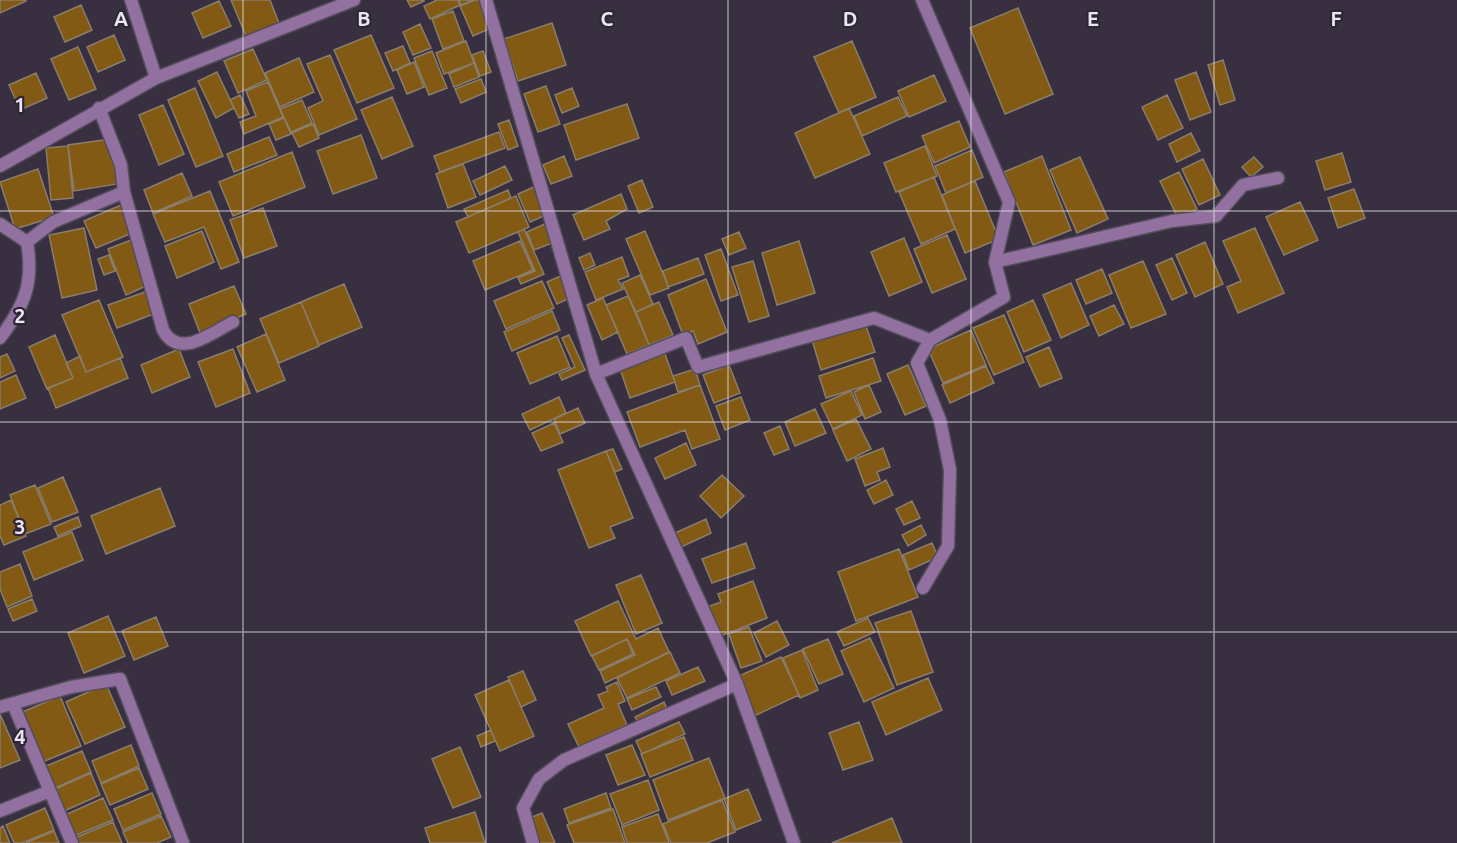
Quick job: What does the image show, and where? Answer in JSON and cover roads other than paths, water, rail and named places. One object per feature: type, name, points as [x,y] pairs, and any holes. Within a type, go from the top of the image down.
[{"type":"street","points":[[131,0],[156,78]]},
{"type":"street","points":[[0,166],[99,108],[156,78],[337,3],[354,0]]},
{"type":"street","points":[[486,0],[596,374],[737,684],[794,843]]},
{"type":"street","points":[[922,0],[1009,202],[995,262],[1004,297],[930,340],[917,363],[940,420],[950,470],[948,546],[923,588]]},
{"type":"street","points":[[99,108],[121,165],[124,192],[168,341],[177,345],[189,344],[233,321]]},
{"type":"street","points":[[995,262],[1172,221],[1216,216],[1243,185],[1278,178]]},
{"type":"street","points":[[27,242],[53,222],[124,192]]},
{"type":"street","points":[[0,224],[27,242],[31,276],[19,313],[0,338]]},
{"type":"street","points":[[596,374],[686,338],[698,368],[874,318],[930,340]]},
{"type":"street","points":[[0,706],[71,687],[120,679],[183,843]]},
{"type":"street","points":[[533,843],[523,808],[539,779],[564,760],[737,684]]},
{"type":"street","points":[[13,704],[72,843]]},
{"type":"street","points":[[0,811],[50,791]]}]
